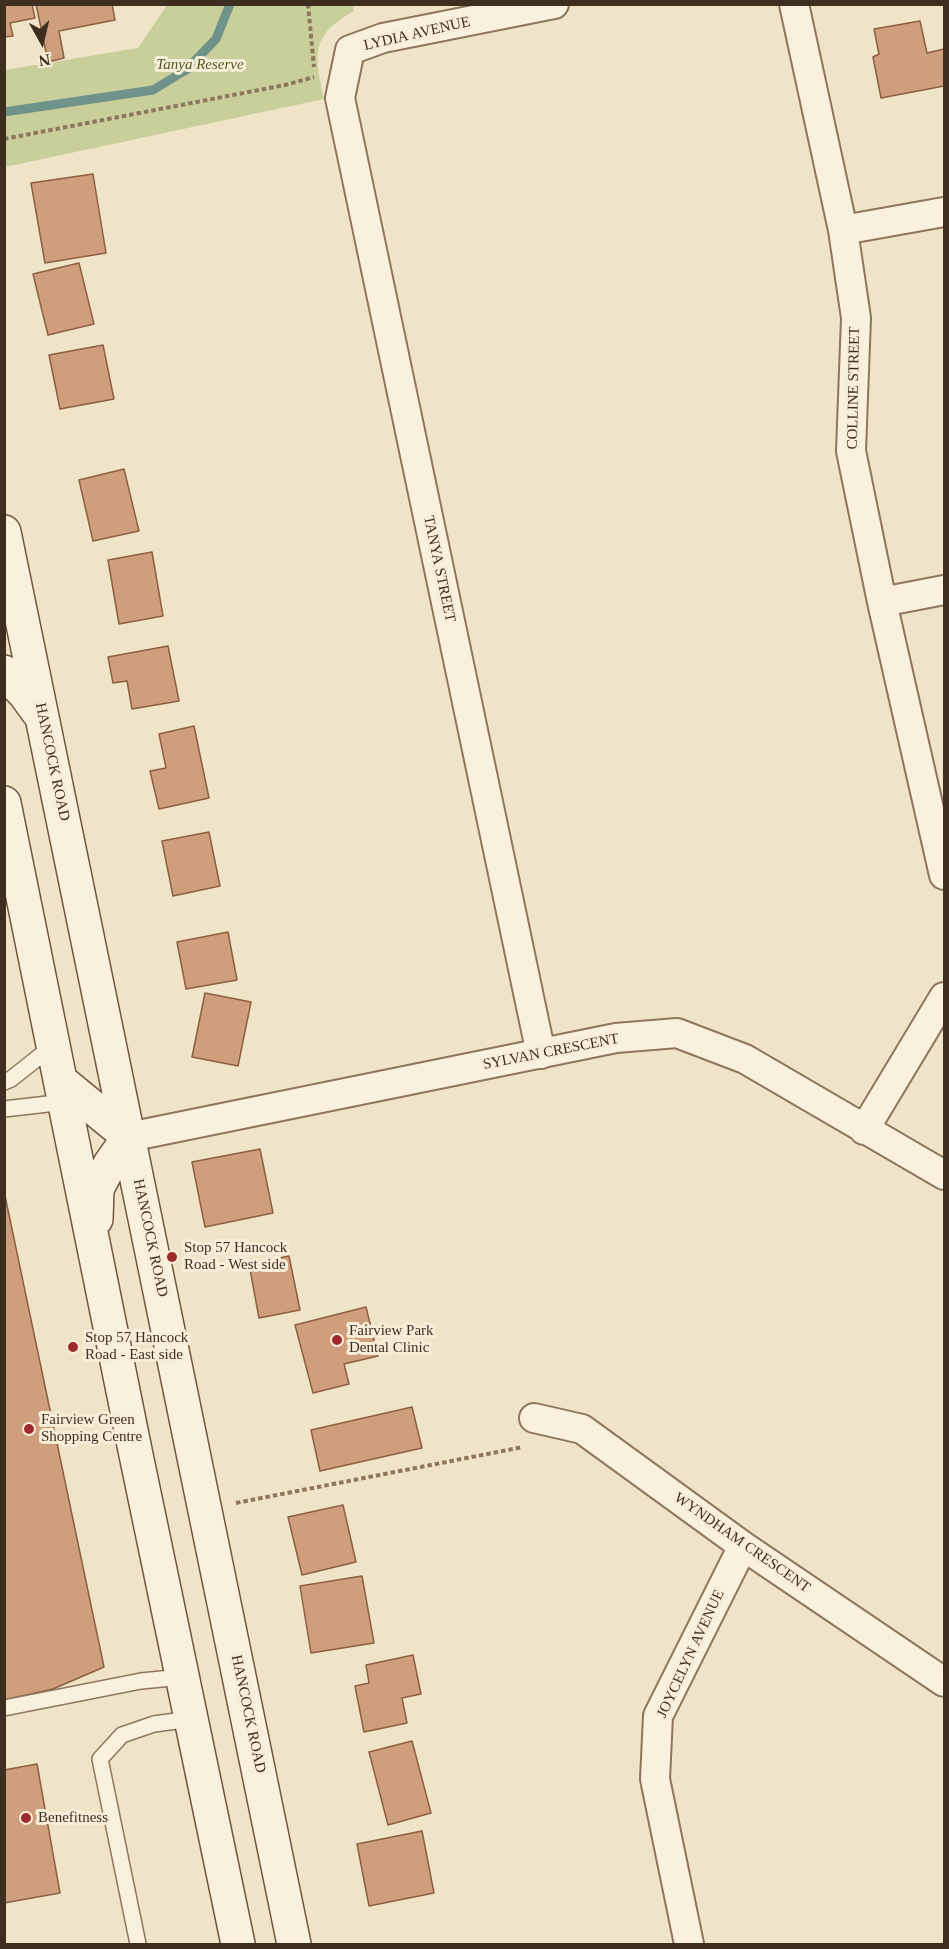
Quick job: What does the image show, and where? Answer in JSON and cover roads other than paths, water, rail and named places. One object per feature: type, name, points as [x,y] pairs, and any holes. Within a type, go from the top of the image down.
[{"type":"main road","name":"HANCOCK ROAD","points":[[4,532],[294,1944]]},
{"type":"main road","points":[[4,672],[43,718]]},
{"type":"main road","points":[[4,803],[15,907],[54,1045],[238,1944]]},
{"type":"main road","points":[[64,1092],[129,1137],[110,1164],[98,1189],[95,1247]]},
{"type":"street","name":"LYDIA AVENUE","points":[[328,81],[350,50],[383,38],[554,4]]},
{"type":"street","name":"COLLINE STREET","points":[[794,4],[843,230],[856,318],[851,451],[882,602],[945,875]]},
{"type":"street","name":"TANYA STREET","points":[[328,81],[340,98],[541,1054]]},
{"type":"street","points":[[843,230],[945,212]]},
{"type":"street","points":[[882,602],[945,590]]},
{"type":"street","points":[[864,1130],[945,997]]},
{"type":"street","name":"SYLVAN CRESCENT","points":[[129,1137],[616,1038],[677,1032],[745,1059],[945,1175]]},
{"type":"street","name":"WYNDHAM CRESCENT","points":[[533,1431],[582,1429],[743,1546],[945,1682]]},
{"type":"street","name":"JOYCELYN AVENUE","points":[[689,1944],[655,1779],[658,1716],[743,1546]]},
{"type":"lane","points":[[4,1082],[54,1045]]},
{"type":"lane","points":[[4,1109],[64,1092]]},
{"type":"lane","points":[[4,1708],[141,1681],[182,1677]]},
{"type":"lane","points":[[138,1944],[100,1760],[122,1735],[154,1724],[191,1719]]},
{"type":"waterway","points":[[4,112],[153,90],[186,70],[216,39],[230,4]]},
{"type":"place","name":"Stop 57 Hancock Road - West side","points":[[172,1257]]},
{"type":"place","name":"Fairview Park Dental Clinic","points":[[337,1340]]},
{"type":"place","name":"Stop 57 Hancock Road - East side","points":[[73,1347]]},
{"type":"place","name":"Fairview Green Shopping Centre","points":[[29,1429]]},
{"type":"place","name":"Benefitness","points":[[26,1818]]},
{"type":"park label","name":"Tanya Reserve","points":[[200,65]]}]
